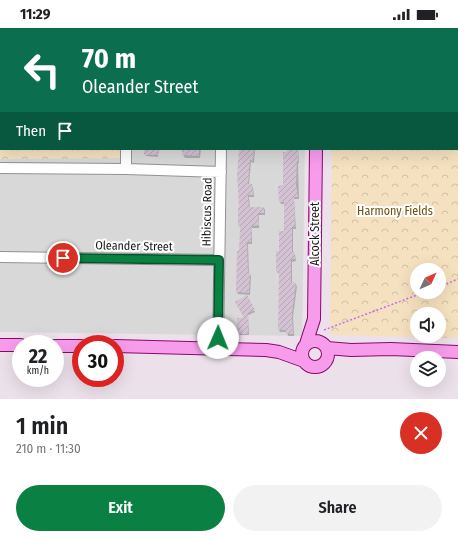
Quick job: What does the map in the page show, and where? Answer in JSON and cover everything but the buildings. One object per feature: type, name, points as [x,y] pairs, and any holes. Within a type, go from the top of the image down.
[{"type":"main road","name":"Alcock Street","points":[[306,345],[314,319],[316,150]]},
{"type":"main road","name":"Alcock Street","points":[[314,319],[325,346]]},
{"type":"main road","points":[[279,352],[294,350],[313,341],[320,342],[325,346],[329,354],[326,362]]},
{"type":"main road","points":[[0,345],[12,345]]},
{"type":"main road","points":[[304,361],[302,354],[306,345]]},
{"type":"main road","points":[[124,346],[266,350],[279,352],[304,361],[315,368],[351,350]]},
{"type":"main road","points":[[325,346],[351,350],[391,349],[458,352]]},
{"type":"street","points":[[126,150],[126,169]]},
{"type":"street","name":"Hibiscus Road","points":[[218,348],[221,150]]},
{"type":"street","points":[[0,168],[126,169],[220,172]]},
{"type":"street","name":"Oleander Street","points":[[0,256],[219,260]]},
{"type":"path","points":[[446,284],[458,279]]},
{"type":"path","points":[[324,330],[410,298]]},
{"type":"shaded area","points":[[0,150],[305,150],[302,336],[0,332]]},
{"type":"green space","points":[[0,150],[123,150],[123,158],[0,159]]},
{"type":"green space","name":"Harmony Fields","points":[[332,150],[458,150],[458,338],[446,338],[446,307],[410,307],[410,337],[330,335]]},
{"type":"route","points":[[63,258],[219,260],[218,338]]}]
